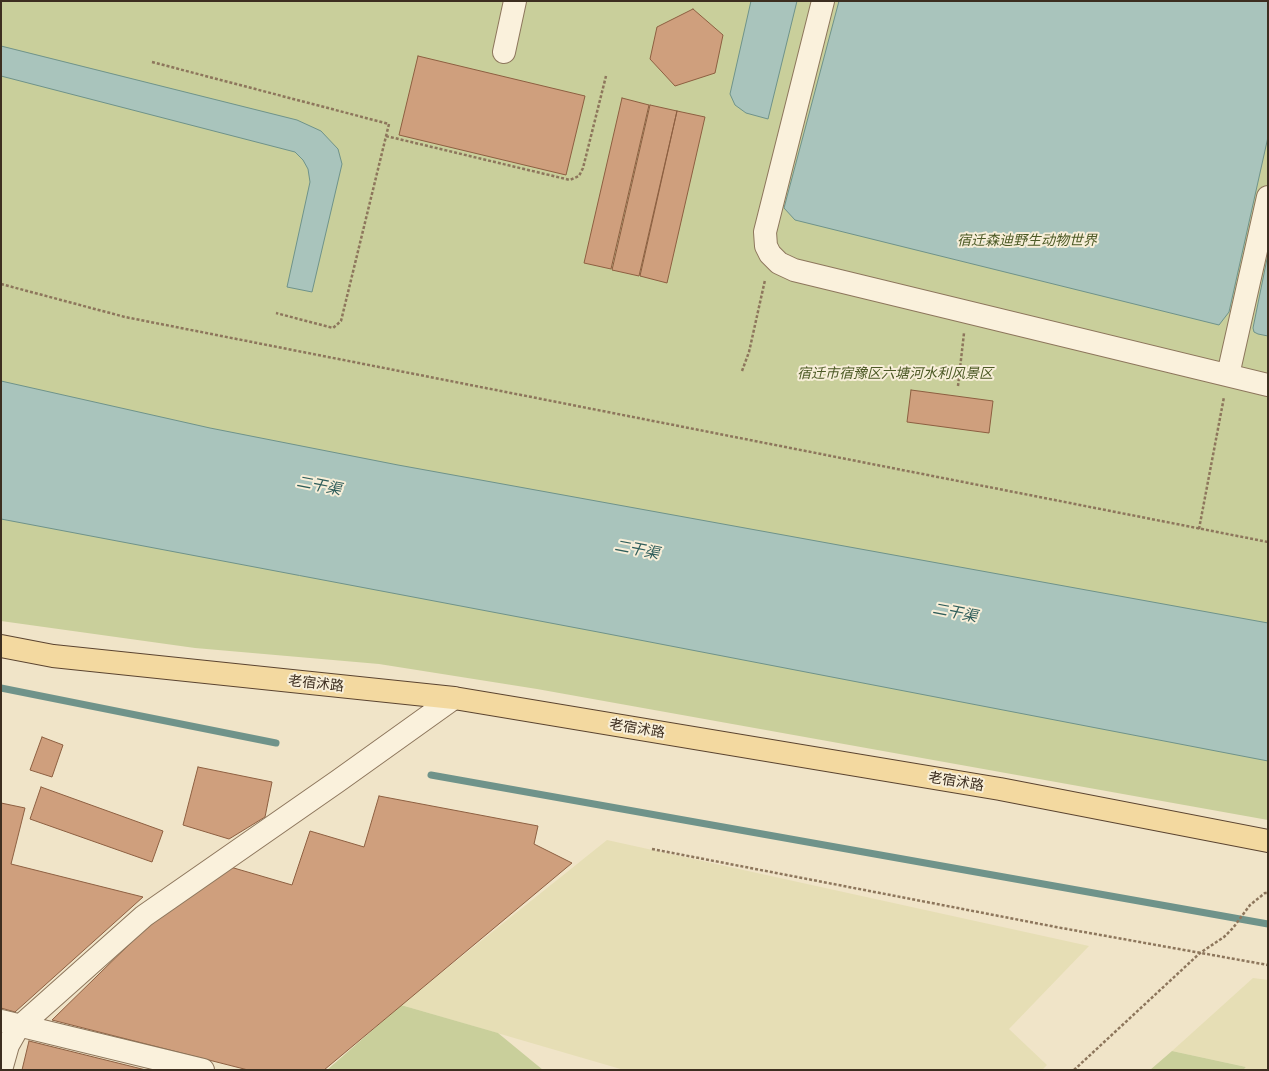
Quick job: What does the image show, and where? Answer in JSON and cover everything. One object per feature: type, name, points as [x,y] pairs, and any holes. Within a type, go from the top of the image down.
[{"type":"main road","name":"老宿沭路","points":[[1,646],[53,656],[454,698],[1000,789],[1268,841]]},
{"type":"lane","points":[[504,52],[515,1]]},
{"type":"lane","points":[[823,1],[765,232],[766,246],[770,254],[779,263],[794,270],[1268,385]]},
{"type":"lane","points":[[1228,376],[1268,197]]},
{"type":"lane","points":[[11,1023],[144,916],[454,698]]},
{"type":"lane","points":[[1,1070],[8,1045],[17,1029],[11,1023]]},
{"type":"lane","points":[[11,1023],[203,1070]]},
{"type":"path","points":[[152,62],[389,124],[341,321],[333,328],[276,313]]},
{"type":"path","points":[[386,136],[570,180],[579,176],[583,168],[606,76]]},
{"type":"path","points":[[742,371],[749,352],[770,254]]},
{"type":"path","points":[[1,284],[125,317],[1268,542]]},
{"type":"path","points":[[958,386],[966,312]]},
{"type":"path","points":[[1199,529],[1228,376]]},
{"type":"path","points":[[652,850],[1056,927],[1268,965]]},
{"type":"path","points":[[1074,1070],[1200,953],[1224,937],[1234,928],[1250,905],[1265,893],[1268,893]]},
{"type":"shaded area","points":[[607,840],[1089,946],[1009,1029],[1047,1065],[1042,1070],[624,1070],[401,1005]]},
{"type":"shaded area","points":[[1253,978],[1268,980],[1268,1070],[1243,1070],[1246,1067],[1172,1051]]},
{"type":"green space","name":"宿迁市宿豫区六塘河水利风景区","points":[[1,1],[1268,1],[1268,820],[537,689],[379,664],[195,648],[1,621]]},
{"type":"green space","points":[[401,1005],[498,1033],[543,1070],[327,1070]]},
{"type":"green space","points":[[1172,1051],[1246,1067],[1243,1070],[1150,1070]]},
{"type":"water","points":[[751,1],[797,1],[768,119],[746,113],[735,105],[730,94]]},
{"type":"water","points":[[839,1],[1268,1],[1268,137],[1229,312],[1219,325],[795,220],[784,208]]},
{"type":"water","points":[[1,46],[297,120],[321,131],[338,149],[342,164],[312,292],[287,287],[310,182],[308,169],[303,160],[295,152],[1,76]]},
{"type":"water","points":[[1268,254],[1268,336],[1254,332],[1253,328]]},
{"type":"water","name":"二干渠","points":[[1,381],[210,428],[398,465],[1268,623],[1268,761],[1,519]]},
{"type":"building","points":[[693,9],[723,35],[715,73],[675,86],[650,59],[657,27]]},
{"type":"building","points":[[418,56],[585,96],[566,175],[399,135]]},
{"type":"building","points":[[622,98],[649,105],[611,269],[584,263]]},
{"type":"building","points":[[650,105],[677,111],[639,276],[612,270]]},
{"type":"building","points":[[677,111],[705,117],[667,283],[640,276]]},
{"type":"building","points":[[911,390],[993,401],[989,433],[907,422]]},
{"type":"building","points":[[42,737],[63,745],[52,777],[30,770]]},
{"type":"building","points":[[198,767],[272,782],[265,817],[229,839],[183,825]]},
{"type":"building","points":[[41,787],[163,831],[152,862],[30,819]]},
{"type":"building","points":[[379,796],[538,826],[534,844],[572,863],[324,1070],[248,1070],[52,1020],[143,931],[227,866],[292,885],[310,831],[364,847]]},
{"type":"building","points":[[1,803],[25,808],[11,864],[143,897],[15,1012],[1,1008]]},
{"type":"building","points":[[29,1041],[146,1070],[22,1070]]},
{"type":"waterway","points":[[1,688],[276,743]]},
{"type":"waterway","points":[[431,775],[1268,924]]},
{"type":"park label","name":"宿迁森迪野生动物世界","points":[[1027,241]]}]
